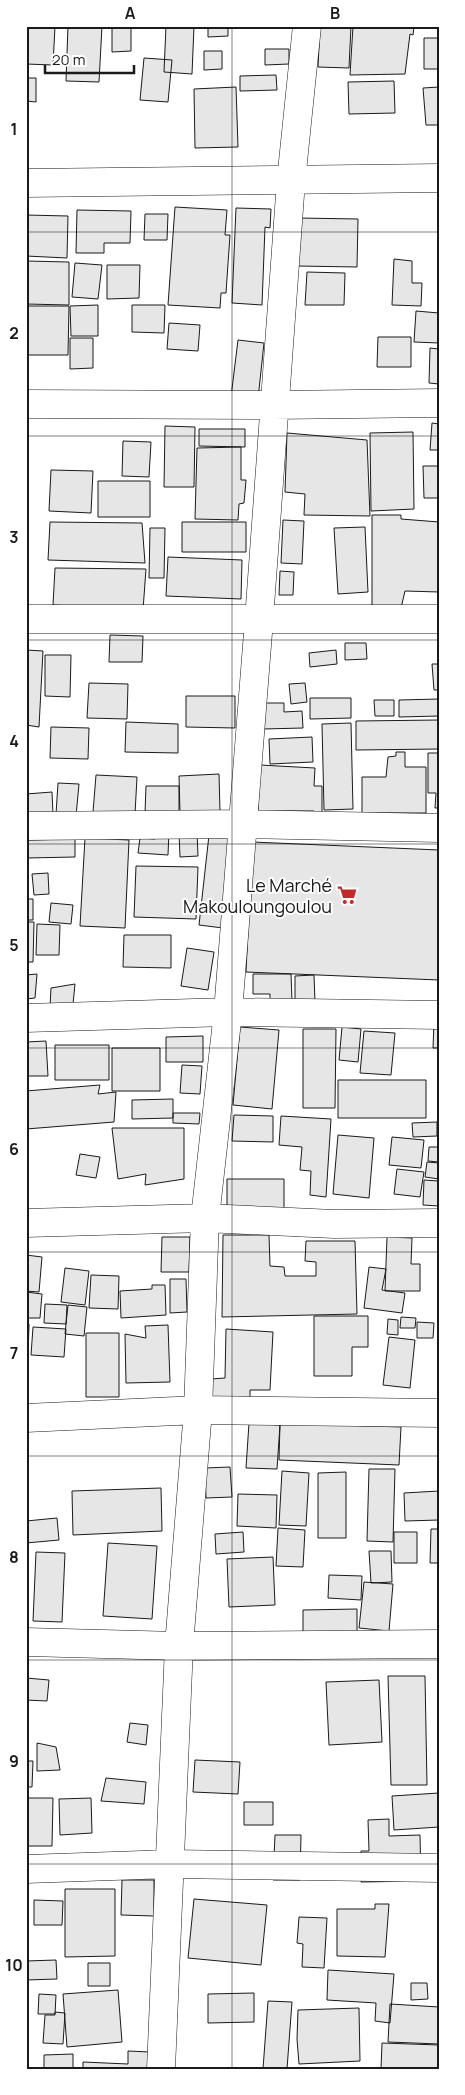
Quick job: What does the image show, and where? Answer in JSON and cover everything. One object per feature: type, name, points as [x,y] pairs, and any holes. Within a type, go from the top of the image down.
[{"type":"street","points":[[161,2069],[179,1646],[198,1410],[205,1218],[228,1012],[260,620],[291,181],[307,26]]},
{"type":"street","points":[[26,183],[439,178]]},
{"type":"street","points":[[26,404],[274,405],[439,403]]},
{"type":"street","points":[[26,619],[439,619]]},
{"type":"street","points":[[26,826],[242,824],[439,828]]},
{"type":"street","points":[[26,1018],[228,1012],[439,1015]]},
{"type":"street","points":[[26,1223],[205,1218],[334,1224],[439,1223]]},
{"type":"street","points":[[26,1418],[198,1410],[439,1413]]},
{"type":"street","points":[[26,1642],[179,1646],[439,1644]]},
{"type":"street","points":[[26,1869],[171,1864],[439,1868]]},
{"type":"building","points":[[26,26],[55,26],[53,65],[26,64]]},
{"type":"building","points":[[68,26],[102,26],[99,82],[66,81]]},
{"type":"building","points":[[166,26],[194,26],[192,74],[164,72]]},
{"type":"building","points":[[208,26],[228,26],[228,36],[208,37]]},
{"type":"building","points":[[320,26],[351,26],[349,68],[318,67]]},
{"type":"building","points":[[353,26],[414,26],[413,35],[410,34],[405,74],[350,75]]},
{"type":"building","points":[[112,27],[131,27],[131,51],[112,52]]},
{"type":"building","points":[[424,38],[439,38],[439,69],[424,69]]},
{"type":"building","points":[[265,49],[289,49],[289,64],[265,65]]},
{"type":"building","points":[[204,51],[222,51],[222,69],[204,70]]},
{"type":"building","points":[[144,58],[172,60],[168,102],[140,100]]},
{"type":"building","points":[[276,75],[277,90],[240,91],[240,76]]},
{"type":"building","points":[[26,78],[36,78],[36,102],[26,101]]},
{"type":"building","points":[[394,81],[395,113],[349,114],[348,82]]},
{"type":"building","points":[[236,87],[238,147],[195,148],[194,89]]},
{"type":"building","points":[[439,87],[439,125],[426,125],[423,88]]},
{"type":"building","points":[[175,207],[227,210],[225,235],[230,235],[226,293],[221,293],[220,308],[168,305]]},
{"type":"building","points":[[236,208],[271,209],[270,228],[265,227],[262,305],[232,303]]},
{"type":"building","points":[[77,210],[131,211],[130,243],[104,243],[104,253],[76,253]]},
{"type":"building","points":[[145,214],[168,214],[167,240],[144,240]]},
{"type":"building","points":[[26,215],[68,216],[67,258],[26,256]]},
{"type":"building","points":[[299,218],[358,219],[357,267],[297,266]]},
{"type":"building","points":[[394,259],[412,261],[412,283],[422,283],[421,306],[392,305]]},
{"type":"building","points":[[26,261],[69,262],[69,305],[26,304]]},
{"type":"building","points":[[75,263],[102,265],[98,299],[72,297]]},
{"type":"building","points":[[107,265],[140,265],[139,298],[107,299]]},
{"type":"building","points":[[307,272],[345,273],[344,305],[305,305]]},
{"type":"building","points":[[98,305],[98,336],[71,336],[70,306]]},
{"type":"building","points":[[132,305],[165,305],[164,333],[132,332]]},
{"type":"building","points":[[26,306],[69,306],[68,355],[26,355]]},
{"type":"building","points":[[416,311],[439,313],[439,343],[414,342]]},
{"type":"building","points":[[169,323],[200,325],[198,351],[167,349]]},
{"type":"building","points":[[378,337],[411,337],[411,367],[377,367]]},
{"type":"building","points":[[70,338],[93,338],[93,368],[70,369]]},
{"type":"building","points":[[238,340],[264,343],[258,399],[231,397]]},
{"type":"building","points":[[430,348],[439,349],[439,384],[429,383]]},
{"type":"building","points":[[432,423],[439,424],[439,450],[430,450]]},
{"type":"building","points":[[165,426],[195,427],[194,487],[164,487]]},
{"type":"building","points":[[199,429],[245,429],[245,447],[199,446]]},
{"type":"building","points":[[413,432],[414,509],[371,511],[370,433]]},
{"type":"building","points":[[287,433],[367,440],[370,516],[304,515],[305,494],[285,492]]},
{"type":"building","points":[[123,441],[151,442],[149,477],[122,476]]},
{"type":"building","points":[[241,447],[241,480],[246,480],[244,503],[239,504],[238,520],[195,519],[197,448]]},
{"type":"building","points":[[423,466],[439,466],[439,498],[424,498]]},
{"type":"building","points":[[51,470],[93,471],[91,513],[49,511]]},
{"type":"building","points":[[98,481],[150,481],[150,517],[98,517]]},
{"type":"building","points":[[26,515],[28,574],[26,574]]},
{"type":"building","points":[[372,515],[401,515],[401,519],[439,522],[439,592],[405,591],[401,608],[372,608]]},
{"type":"building","points":[[283,520],[304,521],[302,564],[281,563]]},
{"type":"building","points":[[50,522],[142,523],[145,563],[48,560]]},
{"type":"building","points":[[182,522],[246,522],[246,552],[182,552]]},
{"type":"building","points":[[365,527],[368,592],[338,594],[334,528]]},
{"type":"building","points":[[150,528],[165,528],[164,578],[149,578]]},
{"type":"building","points":[[168,557],[242,560],[241,599],[166,596]]},
{"type":"building","points":[[55,568],[146,569],[143,610],[53,605]]},
{"type":"building","points":[[280,571],[294,572],[293,595],[279,595]]},
{"type":"building","points":[[110,635],[143,636],[142,662],[109,662]]},
{"type":"building","points":[[345,643],[366,643],[367,659],[345,660]]},
{"type":"building","points":[[26,650],[43,651],[39,727],[26,725]]},
{"type":"building","points":[[336,650],[337,664],[310,667],[309,653]]},
{"type":"building","points":[[45,655],[71,655],[70,697],[45,696]]},
{"type":"building","points":[[432,664],[439,664],[439,690],[434,690]]},
{"type":"building","points":[[89,683],[128,684],[127,719],[87,718]]},
{"type":"building","points":[[305,683],[307,702],[291,704],[289,684]]},
{"type":"building","points":[[186,696],[235,696],[235,728],[186,727]]},
{"type":"building","points":[[310,698],[351,698],[351,718],[310,719]]},
{"type":"building","points":[[439,699],[439,716],[399,717],[399,700]]},
{"type":"building","points":[[374,700],[394,700],[394,716],[375,716]]},
{"type":"building","points":[[263,703],[284,703],[284,712],[302,711],[303,728],[263,729]]},
{"type":"building","points":[[439,720],[439,749],[356,750],[356,721]]},
{"type":"building","points":[[126,722],[178,724],[178,753],[125,752]]},
{"type":"building","points":[[351,723],[353,809],[324,810],[322,724]]},
{"type":"building","points":[[51,727],[89,728],[88,759],[50,758]]},
{"type":"building","points":[[312,737],[313,762],[270,764],[269,739]]},
{"type":"building","points":[[396,752],[405,752],[405,767],[426,767],[426,813],[362,813],[362,777],[386,777],[388,757],[396,756]]},
{"type":"building","points":[[428,753],[439,753],[439,808],[435,808],[436,793],[428,793]]},
{"type":"building","points":[[260,765],[315,768],[314,786],[322,786],[322,818],[313,818],[314,811],[258,811]]},
{"type":"building","points":[[219,774],[220,811],[180,813],[179,776]]},
{"type":"building","points":[[96,775],[137,777],[135,814],[93,812]]},
{"type":"building","points":[[58,783],[79,784],[76,816],[56,814]]},
{"type":"building","points":[[146,786],[179,786],[179,813],[145,813]]},
{"type":"building","points":[[52,792],[53,814],[26,815],[26,794]]},
{"type":"building","points":[[156,830],[169,831],[168,855],[138,853],[140,838],[155,839]]},
{"type":"building","points":[[197,831],[198,856],[180,857],[179,832]]},
{"type":"building","points":[[209,835],[232,838],[223,928],[199,925]]},
{"type":"building","points":[[85,838],[129,840],[125,928],[80,926]]},
{"type":"building","points":[[75,839],[75,857],[26,858],[26,840]]},
{"type":"building","points":[[252,842],[439,850],[439,980],[246,972]]},
{"type":"building","points":[[136,866],[198,867],[196,919],[134,917]]},
{"type":"building","points":[[48,873],[49,894],[34,895],[32,874]]},
{"type":"building","points":[[26,899],[33,899],[33,920],[26,920]]},
{"type":"building","points":[[51,903],[73,905],[71,924],[49,922]]},
{"type":"building","points":[[26,922],[34,922],[33,962],[26,962]]},
{"type":"building","points":[[37,924],[60,925],[59,955],[36,955]]},
{"type":"building","points":[[124,935],[171,935],[171,968],[123,967]]},
{"type":"building","points":[[187,948],[214,952],[208,990],[181,986]]},
{"type":"building","points":[[37,974],[35,998],[26,999],[26,975]]},
{"type":"building","points":[[253,974],[291,974],[292,1001],[270,1001],[270,994],[253,994]]},
{"type":"building","points":[[314,975],[315,1002],[295,1002],[295,976]]},
{"type":"building","points":[[75,984],[73,1004],[50,1007],[51,988]]},
{"type":"building","points":[[434,1023],[439,1023],[439,1048],[433,1048]]},
{"type":"building","points":[[240,1027],[279,1030],[272,1109],[233,1105]]},
{"type":"building","points":[[342,1027],[361,1029],[358,1062],[339,1060]]},
{"type":"building","points":[[303,1029],[336,1029],[335,1108],[303,1108]]},
{"type":"building","points":[[364,1031],[395,1033],[391,1075],[360,1073]]},
{"type":"building","points":[[203,1036],[203,1062],[166,1062],[166,1037]]},
{"type":"building","points":[[46,1041],[48,1076],[26,1076],[26,1042]]},
{"type":"building","points":[[55,1045],[109,1045],[109,1080],[55,1080]]},
{"type":"building","points":[[112,1048],[160,1048],[160,1091],[112,1091]]},
{"type":"building","points":[[182,1065],[202,1066],[200,1094],[180,1093]]},
{"type":"building","points":[[338,1080],[426,1080],[426,1118],[338,1118]]},
{"type":"building","points":[[100,1085],[98,1094],[116,1092],[114,1122],[26,1129],[26,1091]]},
{"type":"building","points":[[173,1099],[173,1118],[132,1119],[132,1100]]},
{"type":"building","points":[[173,1113],[200,1113],[199,1124],[173,1123]]},
{"type":"building","points":[[234,1115],[273,1116],[273,1142],[232,1141]]},
{"type":"building","points":[[281,1116],[331,1119],[326,1197],[310,1195],[311,1171],[300,1170],[302,1147],[279,1145]]},
{"type":"building","points":[[437,1122],[437,1136],[413,1137],[412,1123]]},
{"type":"building","points":[[112,1128],[184,1128],[184,1179],[145,1185],[146,1174],[118,1179]]},
{"type":"building","points":[[338,1135],[374,1138],[369,1198],[333,1194]]},
{"type":"building","points":[[392,1137],[424,1140],[421,1168],[389,1165]]},
{"type":"building","points":[[429,1147],[439,1147],[439,1162],[428,1161]]},
{"type":"building","points":[[80,1154],[100,1157],[96,1178],[76,1175]]},
{"type":"building","points":[[427,1162],[439,1163],[439,1179],[425,1177]]},
{"type":"building","points":[[397,1169],[424,1172],[420,1197],[394,1194]]},
{"type":"building","points":[[227,1179],[284,1179],[284,1211],[227,1210]]},
{"type":"building","points":[[424,1180],[439,1181],[439,1206],[423,1205]]},
{"type":"building","points":[[223,1235],[269,1235],[270,1266],[284,1267],[285,1276],[316,1276],[316,1262],[305,1261],[306,1241],[355,1241],[357,1314],[222,1317]]},
{"type":"building","points":[[162,1237],[190,1237],[189,1272],[161,1272]]},
{"type":"building","points":[[387,1237],[412,1238],[411,1264],[420,1264],[420,1291],[385,1291]]},
{"type":"building","points":[[26,1255],[42,1257],[39,1292],[26,1291]]},
{"type":"building","points":[[369,1267],[386,1269],[382,1290],[405,1293],[402,1313],[364,1308]]},
{"type":"building","points":[[65,1268],[89,1271],[85,1305],[61,1302]]},
{"type":"building","points":[[91,1275],[119,1276],[118,1309],[89,1308]]},
{"type":"building","points":[[170,1279],[186,1279],[187,1312],[170,1313]]},
{"type":"building","points":[[152,1285],[165,1285],[166,1315],[121,1318],[120,1291],[152,1289]]},
{"type":"building","points":[[26,1292],[42,1294],[40,1318],[26,1318]]},
{"type":"building","points":[[45,1304],[67,1305],[66,1324],[44,1323]]},
{"type":"building","points":[[68,1305],[87,1307],[84,1336],[65,1334]]},
{"type":"building","points":[[314,1316],[368,1316],[368,1347],[352,1347],[352,1376],[314,1376]]},
{"type":"building","points":[[401,1317],[416,1318],[415,1328],[400,1328]]},
{"type":"building","points":[[388,1319],[398,1320],[398,1335],[387,1334]]},
{"type":"building","points":[[417,1322],[434,1323],[433,1338],[417,1338]]},
{"type":"building","points":[[26,1324],[29,1324],[28,1358],[26,1358]]},
{"type":"building","points":[[168,1325],[170,1382],[126,1383],[125,1334],[146,1338],[145,1326]]},
{"type":"building","points":[[33,1327],[66,1329],[64,1357],[31,1355]]},
{"type":"building","points":[[226,1329],[273,1332],[270,1390],[250,1390],[250,1397],[212,1397],[211,1379],[225,1378]]},
{"type":"building","points":[[86,1333],[119,1333],[119,1397],[86,1397]]},
{"type":"building","points":[[389,1337],[415,1340],[410,1388],[383,1385]]},
{"type":"building","points":[[249,1423],[280,1425],[277,1469],[246,1468]]},
{"type":"building","points":[[280,1423],[401,1427],[399,1465],[279,1460]]},
{"type":"building","points":[[230,1467],[232,1497],[206,1498],[205,1468]]},
{"type":"building","points":[[369,1469],[395,1469],[393,1542],[367,1541]]},
{"type":"building","points":[[282,1471],[309,1473],[306,1526],[279,1525]]},
{"type":"building","points":[[346,1472],[346,1538],[318,1538],[318,1473]]},
{"type":"building","points":[[161,1488],[162,1531],[73,1535],[72,1491]]},
{"type":"building","points":[[439,1491],[439,1520],[405,1521],[404,1493]]},
{"type":"building","points":[[238,1494],[277,1495],[276,1528],[237,1526]]},
{"type":"building","points":[[57,1518],[59,1540],[26,1543],[26,1521]]},
{"type":"building","points":[[278,1528],[305,1530],[303,1567],[276,1566]]},
{"type":"building","points":[[431,1529],[439,1529],[439,1563],[430,1563]]},
{"type":"building","points":[[243,1532],[244,1552],[216,1554],[215,1534]]},
{"type":"building","points":[[394,1532],[417,1532],[417,1563],[394,1563]]},
{"type":"building","points":[[108,1543],[157,1546],[152,1619],[103,1616]]},
{"type":"building","points":[[369,1551],[391,1551],[392,1582],[371,1583]]},
{"type":"building","points":[[36,1552],[65,1553],[62,1622],[33,1621]]},
{"type":"building","points":[[273,1557],[275,1605],[229,1607],[227,1559]]},
{"type":"building","points":[[329,1575],[362,1576],[361,1600],[328,1598]]},
{"type":"building","points":[[364,1582],[393,1584],[389,1631],[359,1628]]},
{"type":"building","points":[[357,1609],[357,1635],[303,1636],[303,1610]]},
{"type":"building","points":[[388,1676],[425,1676],[427,1785],[391,1785]]},
{"type":"building","points":[[26,1678],[49,1680],[47,1701],[26,1700]]},
{"type":"building","points":[[379,1680],[382,1742],[329,1745],[326,1682]]},
{"type":"building","points":[[130,1723],[148,1725],[146,1745],[127,1742]]},
{"type":"building","points":[[37,1743],[56,1747],[60,1770],[37,1771]]},
{"type":"building","points":[[195,1760],[240,1762],[238,1794],[193,1792]]},
{"type":"building","points":[[26,1761],[33,1761],[32,1787],[26,1787]]},
{"type":"building","points":[[106,1778],[146,1782],[144,1804],[101,1801]]},
{"type":"building","points":[[439,1793],[439,1827],[394,1830],[392,1796]]},
{"type":"building","points":[[26,1798],[53,1798],[52,1846],[26,1846]]},
{"type":"building","points":[[91,1798],[92,1833],[60,1835],[59,1799]]},
{"type":"building","points":[[244,1802],[273,1802],[273,1825],[244,1825]]},
{"type":"building","points":[[389,1819],[389,1836],[420,1835],[421,1881],[361,1882],[361,1851],[369,1851],[368,1820]]},
{"type":"building","points":[[275,1835],[301,1835],[300,1880],[273,1880]]},
{"type":"building","points":[[122,1880],[154,1880],[154,1916],[121,1915]]},
{"type":"building","points":[[65,1889],[115,1889],[115,1956],[65,1957]]},
{"type":"building","points":[[194,1899],[267,1905],[261,1965],[188,1958]]},
{"type":"building","points":[[34,1900],[63,1901],[62,1925],[34,1925]]},
{"type":"building","points":[[375,1904],[389,1904],[385,1957],[337,1956],[337,1909],[375,1909]]},
{"type":"building","points":[[299,1917],[327,1918],[324,1968],[302,1967],[303,1944],[297,1943]]},
{"type":"building","points":[[56,1960],[57,1979],[26,1980],[26,1961]]},
{"type":"building","points":[[88,1963],[110,1963],[110,1986],[88,1986]]},
{"type":"building","points":[[328,1970],[394,1974],[390,2023],[375,2021],[376,2003],[327,2000]]},
{"type":"building","points":[[411,1983],[427,1983],[428,1999],[411,2000]]},
{"type":"building","points":[[118,1990],[122,2042],[67,2047],[63,1994]]},
{"type":"building","points":[[254,1993],[254,2022],[208,2023],[208,1994]]},
{"type":"building","points":[[39,1994],[56,1995],[55,2014],[38,2014]]},
{"type":"building","points":[[268,2001],[292,2002],[287,2069],[263,2069]]},
{"type":"building","points":[[390,2004],[439,2007],[439,2044],[388,2042]]},
{"type":"building","points":[[359,2008],[360,2061],[299,2064],[297,2039],[298,2010]]},
{"type":"building","points":[[55,2012],[65,2013],[63,2044],[43,2043],[45,2015],[55,2015]]},
{"type":"building","points":[[382,2043],[439,2045],[439,2069],[381,2069]]},
{"type":"building","points":[[128,2051],[150,2052],[150,2069],[83,2069],[83,2062],[128,2064]]},
{"type":"building","points":[[73,2054],[73,2069],[44,2069],[44,2055]]},
{"type":"place","name":"Le Marché Makouloungoulou","points":[[347,895]]}]
